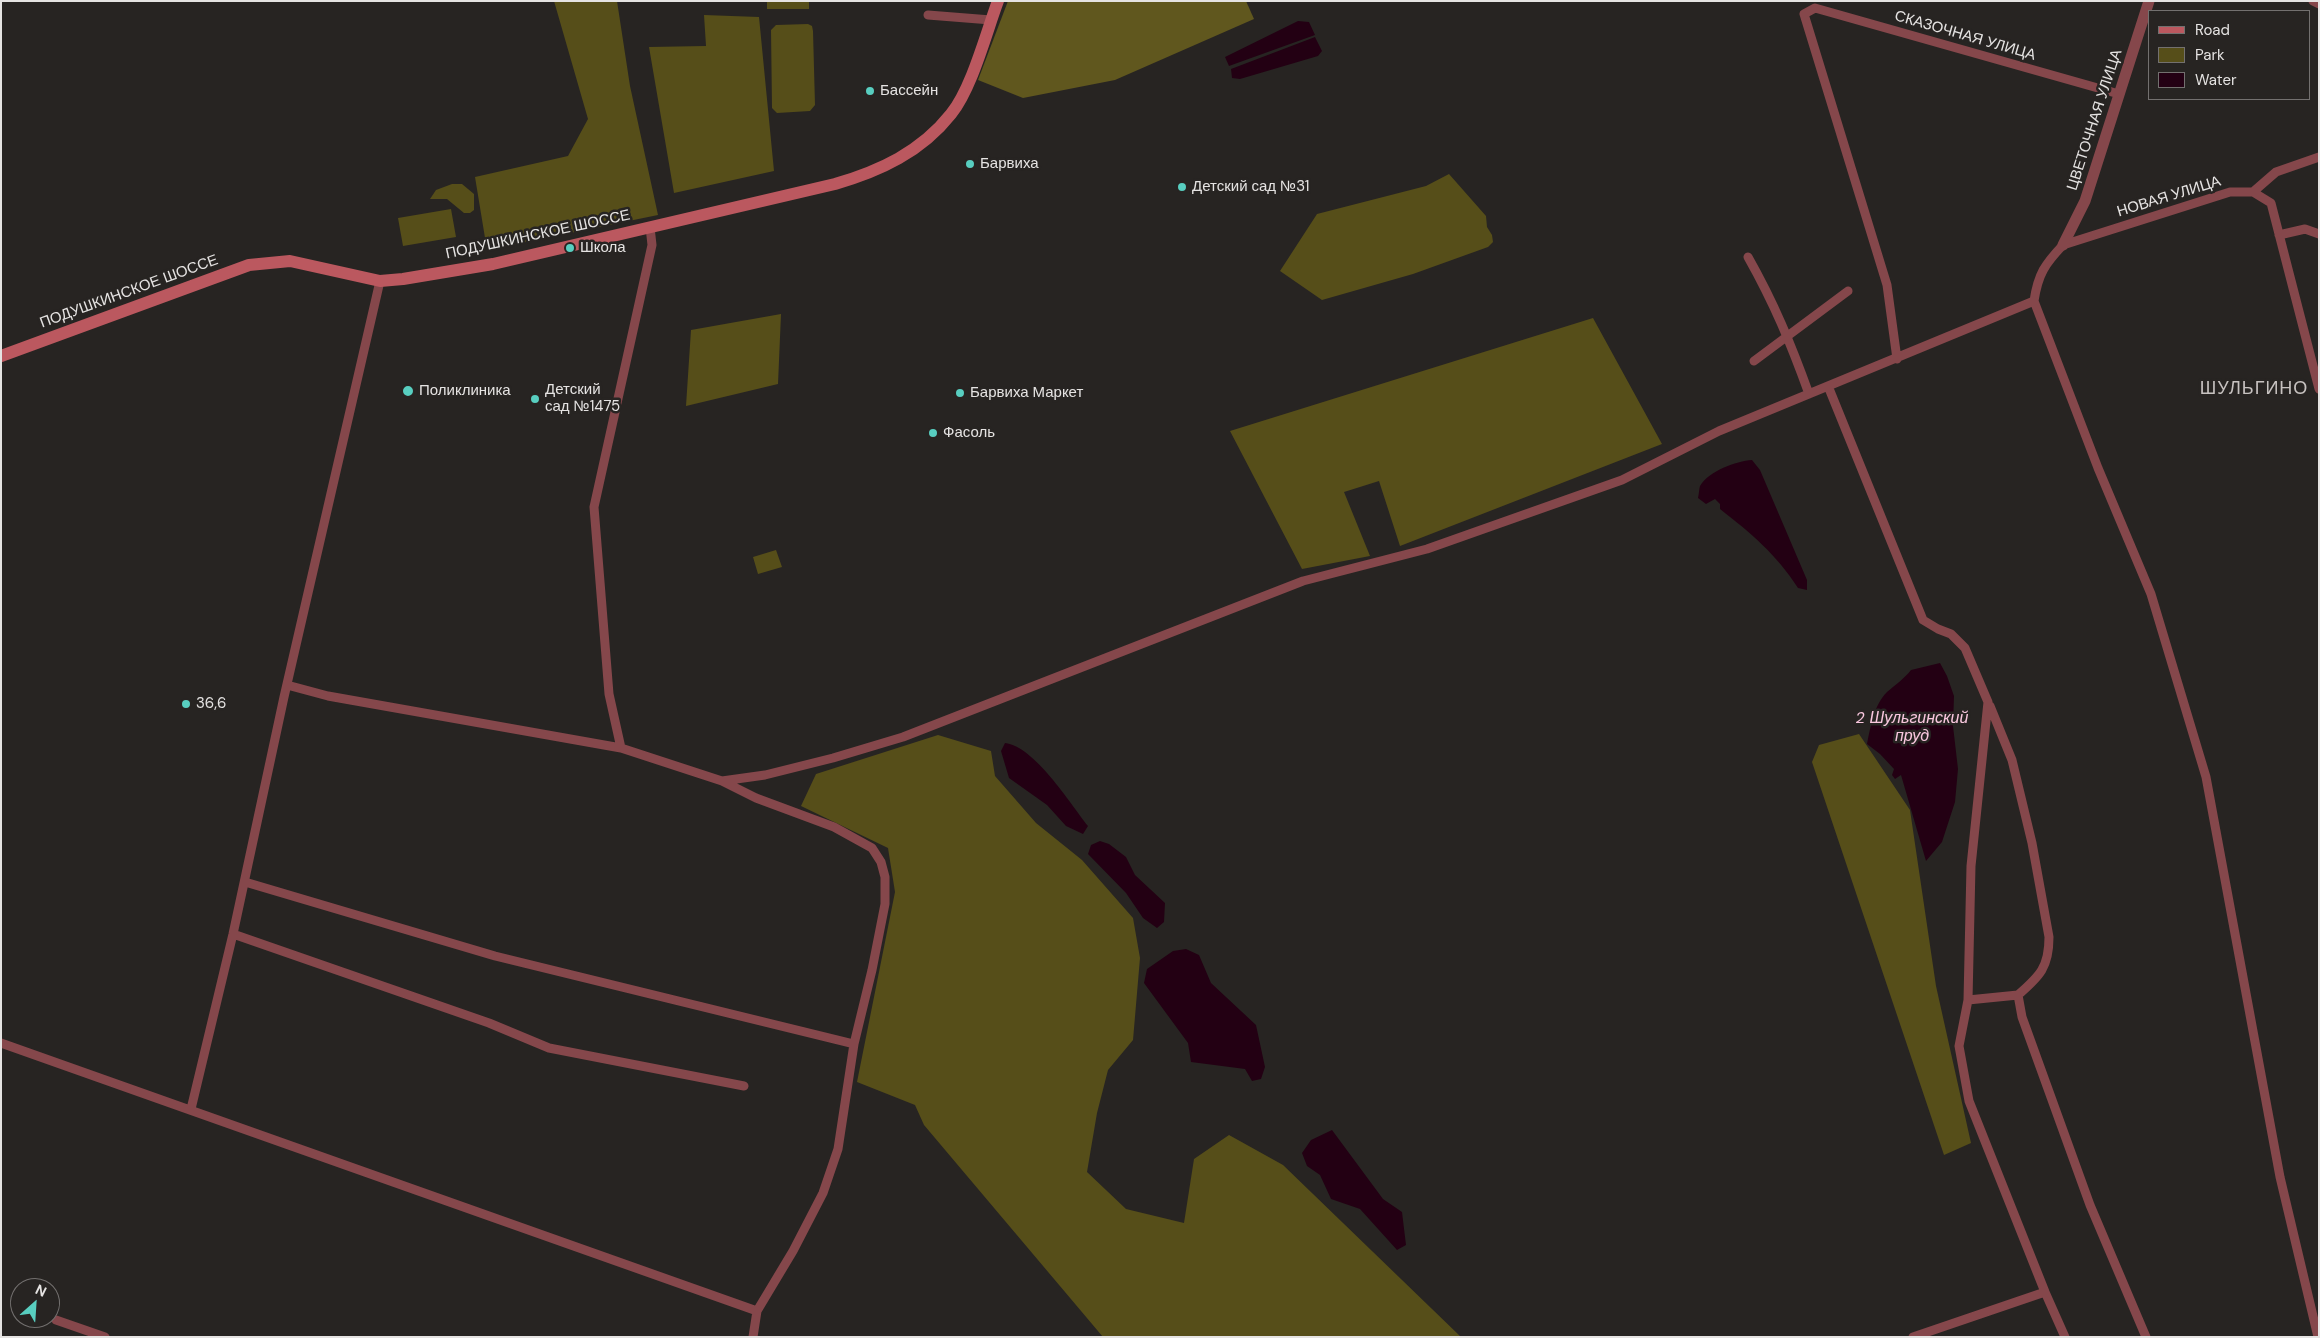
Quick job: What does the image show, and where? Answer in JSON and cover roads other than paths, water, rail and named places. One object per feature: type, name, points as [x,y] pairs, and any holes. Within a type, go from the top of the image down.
[{"type":"main road","name":"ПОДУШКИНСКОЕ ШОССЕ","points":[[1,356],[249,265],[290,261],[380,281],[493,264],[835,184],[868,174],[891,164],[924,142],[952,114],[969,81],[998,1]]},
{"type":"street","name":"ЦВЕТОЧНАЯ УЛИЦА","points":[[2063,245],[2085,201],[2149,1]]},
{"type":"street","points":[[2313,1],[2319,4]]},
{"type":"street","name":"СКАЗОЧНАЯ УЛИЦА","points":[[1897,359],[1887,284],[1804,14],[1818,4],[2119,94]]},
{"type":"street","points":[[928,15],[991,20]]},
{"type":"street","points":[[2319,157],[2276,172],[2253,192],[2271,203],[2319,389]]},
{"type":"street","name":"НОВАЯ УЛИЦА","points":[[2063,245],[2230,192],[2253,192]]},
{"type":"street","points":[[621,748],[609,694],[594,507],[652,246],[650,226]]},
{"type":"street","points":[[2279,235],[2305,229],[2319,234]]},
{"type":"street","points":[[2063,245],[2048,261],[2037,279],[2034,301],[2098,468],[2151,594],[2206,777],[2280,1177],[2317,1324],[2318,1337]]},
{"type":"street","points":[[1748,257],[1771,297],[1788,336],[1809,394]]},
{"type":"street","points":[[191,1109],[245,882],[287,685],[380,281]]},
{"type":"street","points":[[1754,361],[1848,291]]},
{"type":"street","points":[[722,781],[765,775],[833,758],[904,737],[1303,581],[1427,549],[1622,480],[1718,431],[1897,359],[2034,301]]},
{"type":"street","points":[[1828,386],[1923,620],[1938,630],[1951,634],[1965,648],[2012,760],[2032,842],[2049,937],[2049,952],[2044,968],[2035,980],[2018,995],[1968,1000]]},
{"type":"street","points":[[287,685],[328,696],[621,748],[722,781],[756,798],[834,827],[872,848],[881,862],[886,877],[884,904],[872,970],[854,1044],[838,1149],[832,1170],[793,1251],[757,1311],[753,1337]]},
{"type":"street","points":[[1988,702],[1970,866],[1968,1000],[1959,1046],[1969,1101],[2044,1292],[2064,1337]]},
{"type":"street","points":[[245,882],[496,956],[854,1044]]},
{"type":"street","points":[[233,934],[489,1023],[548,1048],[744,1086]]},
{"type":"street","points":[[2018,995],[2022,1017],[2090,1204],[2146,1337]]},
{"type":"street","points":[[1,1044],[191,1109],[757,1311]]},
{"type":"street","points":[[1913,1337],[2044,1292]]},
{"type":"street","points":[[60,1321],[105,1337]]},
{"type":"water","points":[[1298,21],[1309,22],[1315,35],[1229,66],[1225,57]]},
{"type":"water","points":[[1315,37],[1322,51],[1318,56],[1240,79],[1232,78],[1231,69]]},
{"type":"water","points":[[1752,460],[1760,470],[1807,580],[1807,590],[1798,588],[1772,555],[1753,536],[1720,509],[1720,504],[1715,499],[1706,504],[1698,498],[1700,486],[1716,471],[1738,462]]},
{"type":"water","name":"2 Шульгинский пруд","points":[[1940,663],[1954,696],[1953,726],[1958,769],[1955,802],[1942,842],[1926,861],[1901,775],[1895,779],[1892,775],[1894,769],[1867,744],[1876,709],[1887,692],[1911,670]]},
{"type":"water","points":[[1005,743],[1016,746],[1028,754],[1051,777],[1088,826],[1083,834],[1066,826],[1047,805],[1009,778],[1001,751]]},
{"type":"water","points":[[1100,841],[1109,844],[1126,857],[1135,875],[1165,903],[1164,922],[1157,928],[1143,918],[1126,893],[1088,854],[1091,845]]},
{"type":"water","points":[[1186,949],[1199,955],[1211,983],[1256,1025],[1265,1067],[1261,1079],[1252,1081],[1245,1069],[1191,1062],[1188,1043],[1144,983],[1147,969],[1173,951]]},
{"type":"water","points":[[1332,1130],[1383,1199],[1402,1212],[1406,1245],[1397,1250],[1360,1209],[1331,1199],[1320,1175],[1307,1166],[1302,1153],[1311,1140]]},
{"type":"place","name":"Бассейн","points":[[870,91]]},
{"type":"place","name":"Барвиха","points":[[970,164]]},
{"type":"place","name":"Детский сад №31","points":[[1182,187]]},
{"type":"place","name":"Школа","points":[[570,248]]},
{"type":"place","name":"Поликлиника","points":[[408,391]]},
{"type":"place","name":"Барвиха Маркет","points":[[960,393]]},
{"type":"place","name":"Детский сад №1475","points":[[535,399]]},
{"type":"place","name":"Фасоль","points":[[933,433]]},
{"type":"place","name":"36,6","points":[[186,704]]},
{"type":"district","name":"ШУЛЬГИНО","points":[[2254,389]]}]
